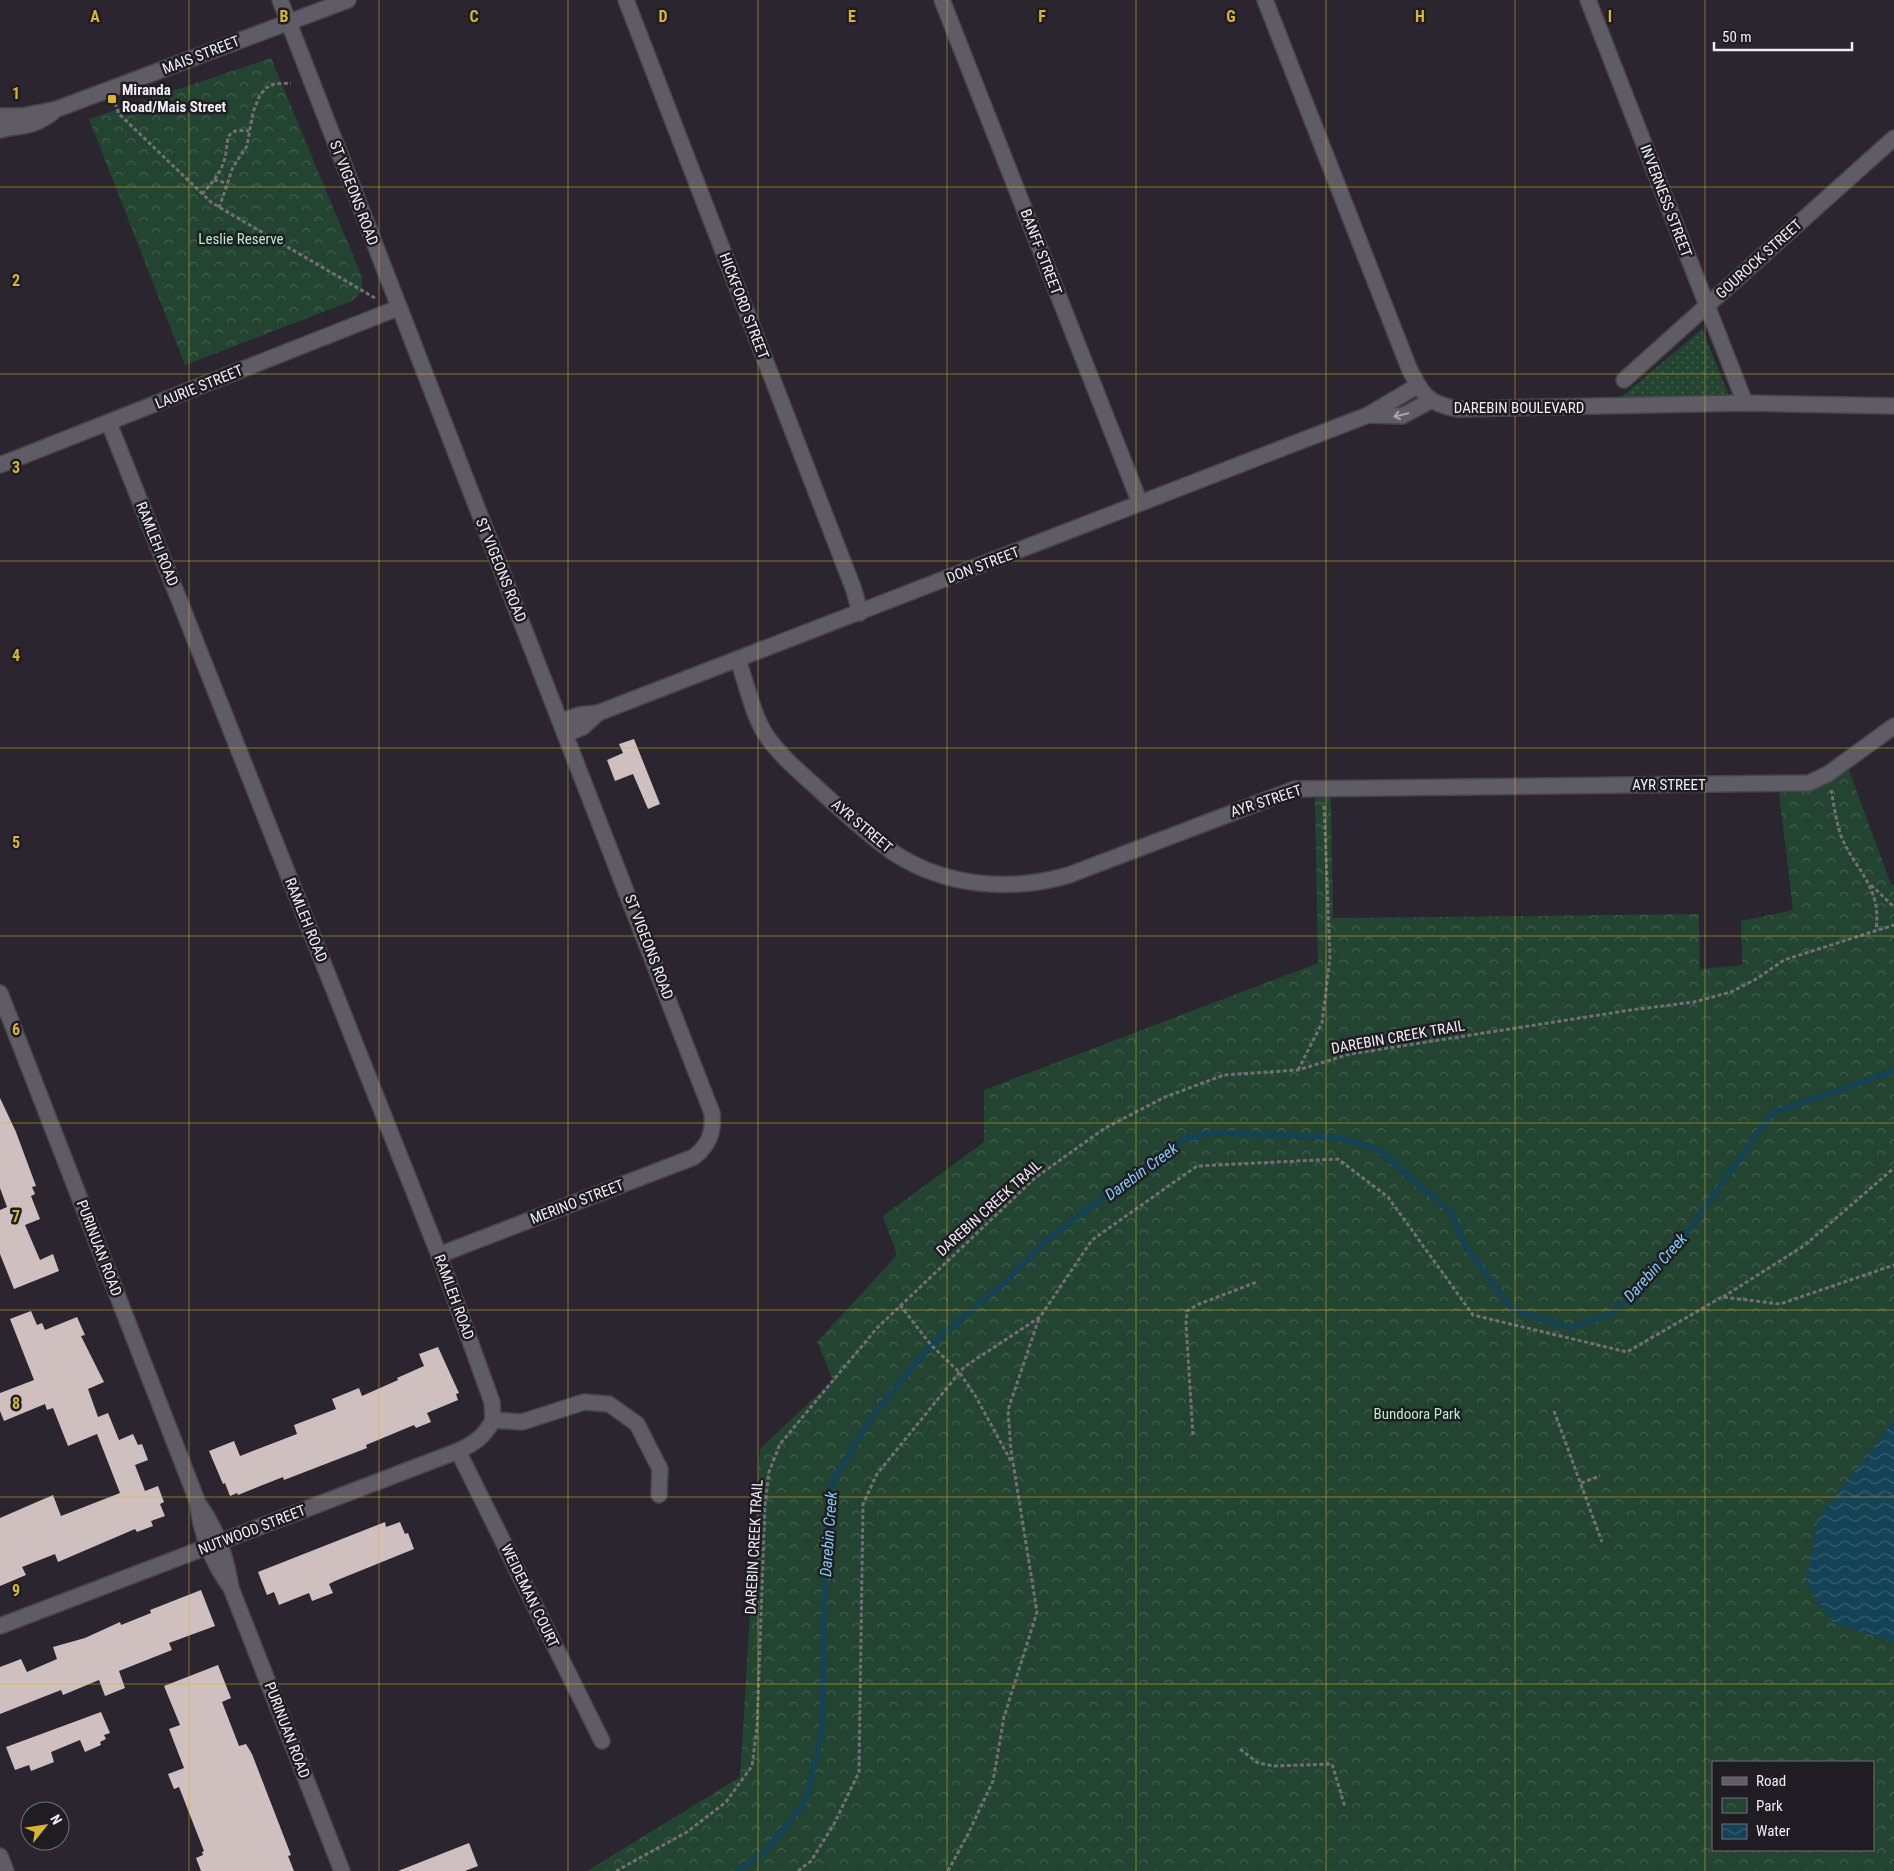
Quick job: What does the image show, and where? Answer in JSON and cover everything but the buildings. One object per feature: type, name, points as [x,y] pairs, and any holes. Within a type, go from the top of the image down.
[{"type":"street","name":"ST VIGEONS ROAD","points":[[280,0],[712,1113],[714,1126],[709,1141]]},
{"type":"street","name":"MAIS STREET","points":[[0,126],[22,116],[57,109],[348,0]]},
{"type":"street","name":"HICKFORD STREET","points":[[626,0],[854,590],[860,613]]},
{"type":"street","name":"BANFF STREET","points":[[942,0],[1140,503]]},
{"type":"street","points":[[1266,0],[1418,386],[1430,401]]},
{"type":"street","name":"INVERNESS STREET","points":[[1588,0],[1745,402]]},
{"type":"street","name":"GOUROCK STREET","points":[[1624,380],[1894,138]]},
{"type":"street","name":"LAURIE STREET","points":[[0,465],[398,308]]},
{"type":"street","name":"DON STREET","points":[[564,728],[583,727],[598,713],[1368,415],[1418,386]]},
{"type":"street","name":"DON STREET","points":[[1368,415],[1402,416],[1430,401]]},
{"type":"street","name":"DAREBIN BOULEVARD","points":[[1430,401],[1458,410],[1745,402],[1894,406]]},
{"type":"street","name":"RAMLEH ROAD","points":[[109,423],[439,1255],[492,1402],[493,1420]]},
{"type":"street","name":"AYR STREET","points":[[738,660],[765,734],[789,762],[894,853],[936,873],[957,879],[1010,886],[1042,883],[1069,875],[1295,789],[1809,783],[1828,774],[1894,726]]},
{"type":"street","name":"PURINUAN ROAD","points":[[0,993],[198,1503],[201,1530],[214,1544],[214,1565],[231,1588],[342,1871]]},
{"type":"street","name":"MERINO STREET","points":[[439,1255],[694,1157],[709,1141]]},
{"type":"street","points":[[493,1420],[522,1422],[584,1402],[609,1404],[637,1424],[660,1469],[659,1495]]},
{"type":"street","name":"NUTWOOD STREET","points":[[0,1626],[458,1451],[476,1442],[486,1434],[493,1420]]},
{"type":"street","name":"WEIDEMAN COURT","points":[[458,1451],[602,1741]]},
{"type":"street","points":[[0,1856],[6,1871]]},
{"type":"path","points":[[219,208],[233,167],[247,146],[253,112],[260,95],[266,88],[274,84],[291,83]]},
{"type":"path","points":[[109,90],[119,114],[219,208],[375,298]]},
{"type":"path","points":[[202,194],[214,180],[224,160],[226,141],[230,134],[235,130],[250,131]]},
{"type":"path","points":[[214,180],[227,183]]},
{"type":"path","points":[[1828,774],[1842,838],[1870,884],[1876,902],[1876,929]]},
{"type":"path","points":[[1298,1070],[1322,1023],[1330,958],[1324,788]]},
{"type":"path","points":[[1870,884],[1894,907]]},
{"type":"path","name":"DAREBIN CREEK TRAIL","points":[[616,1871],[687,1832],[726,1802],[752,1766],[757,1727],[765,1506],[769,1472],[780,1444],[877,1328],[1035,1178],[1104,1128],[1165,1097],[1224,1075],[1298,1070],[1350,1054],[1694,1002],[1730,992],[1758,978],[1784,960],[1876,929],[1894,925]]},
{"type":"path","points":[[948,1871],[968,1834],[993,1780],[1004,1717],[1037,1612],[1014,1465],[1008,1410],[1040,1317],[1092,1240],[1197,1166],[1338,1159],[1388,1197],[1473,1315],[1627,1352],[1722,1297],[1805,1245],[1894,1168]]},
{"type":"path","points":[[1722,1297],[1780,1304],[1894,1266]]},
{"type":"path","points":[[1193,1435],[1186,1324],[1187,1311],[1199,1304],[1257,1282]]},
{"type":"path","points":[[900,1306],[931,1345],[960,1373],[976,1397],[1014,1465]]},
{"type":"path","points":[[798,1871],[811,1861],[834,1824],[859,1772],[863,1504],[876,1474],[964,1368],[1040,1317]]},
{"type":"path","points":[[1554,1411],[1602,1542]]},
{"type":"path","points":[[1580,1483],[1600,1476]]},
{"type":"path","points":[[1240,1749],[1258,1763],[1274,1766],[1332,1764],[1345,1807]]},
{"type":"green space","name":"Leslie Reserve","points":[[271,58],[362,277],[362,291],[352,301],[185,365],[89,119]]},
{"type":"green space","points":[[1702,329],[1729,396],[1620,398]]},
{"type":"green space","name":"Bundoora Park","points":[[1848,768],[1891,884],[1894,885],[1894,1871],[587,1871],[740,1777],[760,1449],[833,1380],[817,1342],[897,1255],[883,1216],[984,1142],[984,1090],[1318,963],[1315,798],[1331,796],[1333,918],[1699,914],[1700,969],[1742,965],[1741,921],[1793,910],[1779,793],[1817,785]]},
{"type":"water","points":[[1894,1421],[1894,1643],[1833,1622],[1806,1585],[1818,1519]]},
{"type":"waterway","name":"Darebin Creek","points":[[737,1871],[768,1849],[806,1800],[822,1732],[825,1577],[832,1483],[871,1418],[931,1345],[1006,1281],[1048,1239],[1184,1139],[1212,1133],[1336,1137],[1377,1149],[1452,1213],[1463,1242],[1512,1309],[1569,1328],[1609,1315],[1641,1288],[1681,1241],[1772,1113],[1894,1071]]},
{"type":"place","name":"Miranda Road/Mais Street","points":[[112,99]]}]
